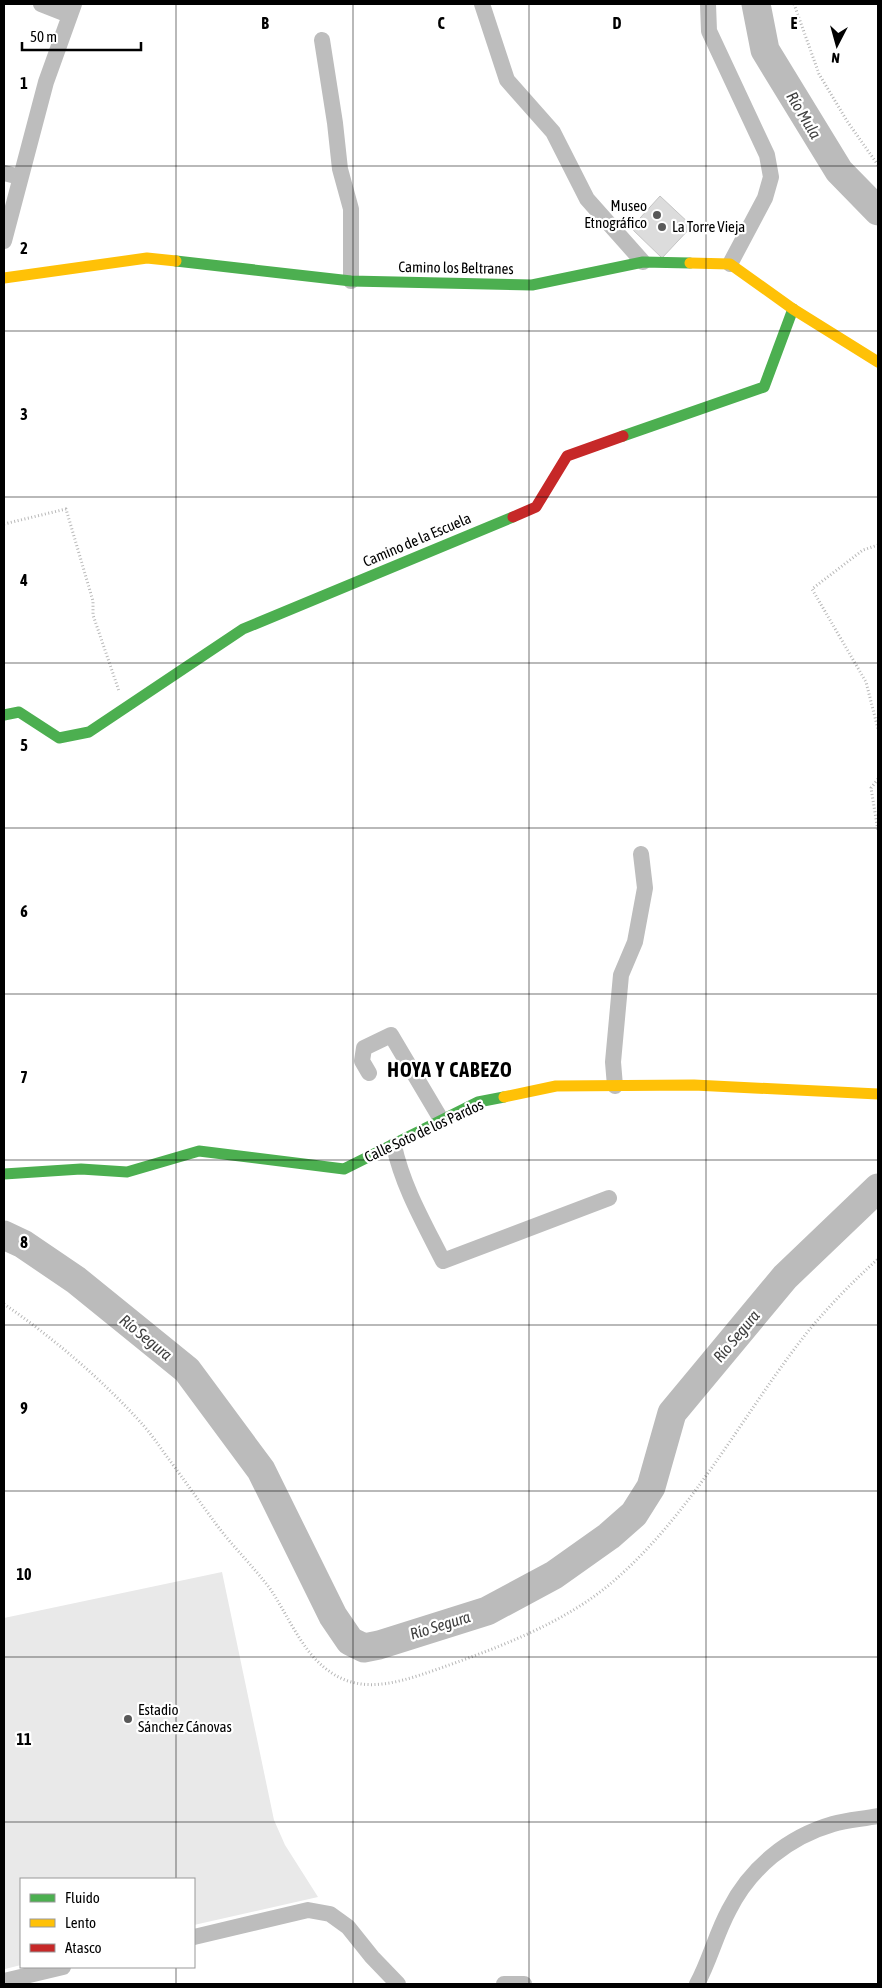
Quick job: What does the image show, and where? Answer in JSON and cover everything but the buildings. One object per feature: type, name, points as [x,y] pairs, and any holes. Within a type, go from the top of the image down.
[{"type":"street","points":[[4,241],[46,82],[72,9],[41,4]]},
{"type":"street","points":[[482,4],[507,80],[553,132],[587,199],[643,262]]},
{"type":"street","points":[[708,4],[709,31],[767,155],[771,177],[765,198],[730,264],[793,309],[878,362]]},
{"type":"street","points":[[322,40],[340,169],[351,209],[351,281]]},
{"type":"street","points":[[4,173],[20,177]]},
{"type":"street","name":"Camino los Beltranes","points":[[4,278],[147,258],[351,281],[532,284],[643,262],[730,264]]},
{"type":"street","name":"Camino de la Escuela","points":[[4,714],[18,712],[59,738],[89,732],[243,629],[536,507],[567,456],[764,387],[793,309]]},
{"type":"street","points":[[615,1086],[613,1062],[621,975],[635,942],[645,888],[641,854]]},
{"type":"street","points":[[369,1072],[362,1061],[364,1048],[391,1035],[442,1122]]},
{"type":"street","name":"Calle Soto de los Pardos","points":[[4,1174],[81,1169],[127,1172],[199,1151],[344,1168],[394,1146],[478,1102],[556,1086],[694,1085],[878,1094]]},
{"type":"street","points":[[394,1146],[398,1165],[410,1197],[443,1261],[608,1198]]},
{"type":"street","points":[[697,1984],[705,1970],[729,1909],[751,1877],[774,1853],[800,1837],[834,1824],[878,1816]]},
{"type":"street","points":[[195,1937],[308,1910],[330,1914],[348,1927],[372,1957],[398,1984]]},
{"type":"street","points":[[4,1981],[60,1968]]},
{"type":"street","points":[[504,1984],[524,1984]]},
{"type":"path","points":[[794,4],[819,74],[847,121],[878,165]]},
{"type":"path","points":[[4,524],[66,509],[93,601],[93,615],[125,709]]},
{"type":"path","points":[[878,545],[863,550],[812,590],[866,682],[878,730]]},
{"type":"path","points":[[878,779],[871,788],[878,831]]},
{"type":"path","points":[[4,1304],[34,1325],[101,1383],[144,1426],[218,1527],[270,1589],[310,1653],[330,1672],[349,1682],[369,1686],[392,1684],[416,1677],[499,1647],[572,1610],[608,1586],[653,1544],[704,1479],[803,1338],[878,1259]]},
{"type":"shaded area","name":"Estadio Sánchez Cánovas","points":[[222,1572],[274,1820],[285,1845],[318,1897],[195,1925],[195,1878],[20,1878],[20,1965],[5,1969],[4,1618]]},
{"type":"waterway","name":"Río Mula","points":[[756,4],[765,50],[839,171],[878,211]]},
{"type":"waterway","name":"Río Segura","points":[[4,1235],[23,1244],[76,1280],[187,1370],[261,1470],[333,1616],[350,1641],[364,1648],[487,1611],[554,1575],[609,1536],[634,1514],[651,1487],[672,1413],[785,1277],[878,1188]]},
{"type":"traffic: fast","points":[[176,261],[351,281],[532,285],[643,262],[690,263]]},
{"type":"traffic: fast","points":[[623,436],[764,387],[793,309]]},
{"type":"traffic: fast","points":[[4,715],[19,712],[59,738],[89,732],[243,629],[513,517]]},
{"type":"traffic: fast","points":[[4,1174],[81,1169],[127,1172],[199,1151],[344,1169],[478,1102],[504,1097]]},
{"type":"traffic: slow","points":[[4,278],[147,258],[176,261]]},
{"type":"traffic: slow","points":[[690,263],[730,264],[793,309],[878,362]]},
{"type":"traffic: slow","points":[[504,1097],[556,1086],[694,1085],[878,1094]]},
{"type":"traffic: jam","points":[[513,517],[536,507],[567,456],[623,436]]},
{"type":"place","name":"Museo Etnográfico","points":[[657,215]]},
{"type":"place","name":"La Torre Vieja","points":[[662,227]]},
{"type":"place","name":"Estadio Sánchez Cánovas","points":[[128,1719]]},
{"type":"district","name":"HOYA Y CABEZO","points":[[450,1070]]}]
